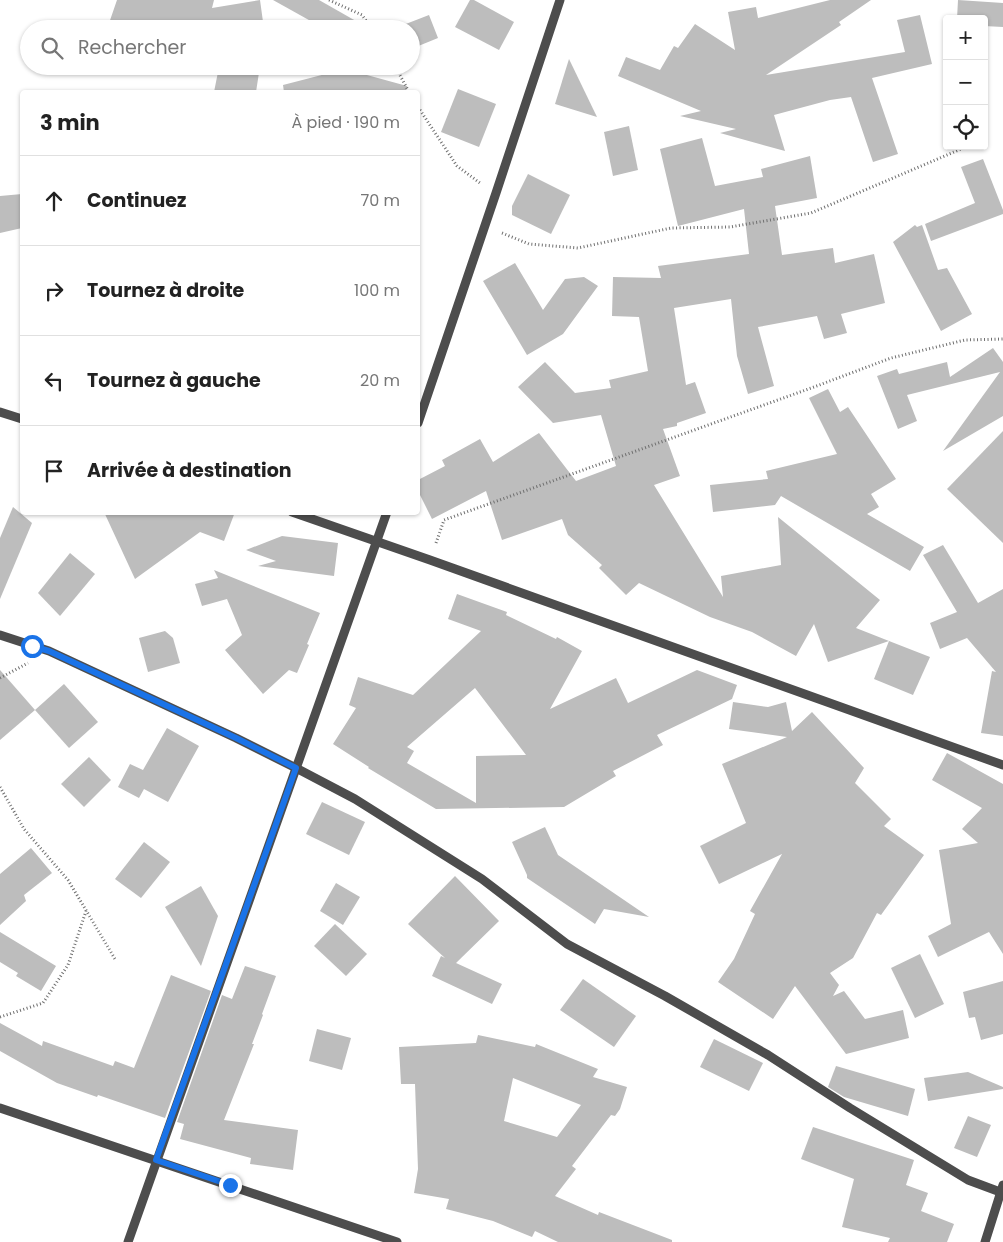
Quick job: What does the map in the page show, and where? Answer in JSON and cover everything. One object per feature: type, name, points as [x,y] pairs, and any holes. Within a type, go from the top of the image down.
[{"type":"street","points":[[420,416],[560,0]]},
{"type":"street","points":[[0,412],[20,418]]},
{"type":"street","points":[[300,515],[1003,765]]},
{"type":"street","points":[[128,1242],[386,515]]},
{"type":"street","points":[[0,635],[49,651],[236,738],[355,800],[482,879],[567,944],[665,996],[768,1055],[968,1180],[1002,1190],[985,1242]]},
{"type":"street","points":[[0,1108],[397,1242]]},
{"type":"path","points":[[329,0],[362,15],[366,20]]},
{"type":"path","points":[[400,75],[408,90]]},
{"type":"path","points":[[420,110],[457,166],[496,193]]},
{"type":"path","points":[[485,225],[529,244],[578,248],[671,228],[730,226],[811,212],[959,150]]},
{"type":"path","points":[[430,560],[444,520],[814,388],[891,358],[965,340],[1003,339]]},
{"type":"path","points":[[0,678],[49,651]]},
{"type":"path","points":[[0,787],[24,829],[68,880],[115,958]]},
{"type":"path","points":[[0,1017],[43,1004],[68,965],[86,910]]},
{"type":"building","points":[[117,0],[214,0],[212,8],[260,0],[263,20],[110,20]]},
{"type":"building","points":[[273,0],[319,0],[354,20],[309,20]]},
{"type":"building","points":[[470,0],[474,0],[514,22],[499,50],[455,27]]},
{"type":"building","points":[[830,0],[871,0],[839,22],[841,25],[766,75],[905,52],[897,20],[920,15],[932,64],[872,78],[898,154],[873,162],[851,97],[830,100],[774,115],[785,151],[720,133],[736,129],[680,116],[701,111],[618,76],[626,57],[660,70],[674,46],[678,48],[695,24],[735,50],[728,12],[756,7],[758,18]]},
{"type":"building","points":[[958,0],[1003,3],[1003,27],[988,26],[988,15],[957,15]]},
{"type":"building","points":[[429,15],[438,38],[420,45],[420,20],[416,20]]},
{"type":"building","points":[[569,59],[597,117],[555,104]]},
{"type":"building","points":[[217,75],[259,75],[256,90],[214,90]]},
{"type":"building","points":[[322,75],[367,75],[407,86],[406,90],[284,90],[283,85]]},
{"type":"building","points":[[458,89],[496,104],[479,147],[441,132]]},
{"type":"building","points":[[629,126],[638,170],[613,176],[604,132]]},
{"type":"building","points":[[702,138],[715,186],[763,177],[761,169],[810,156],[817,198],[775,206],[782,255],[833,248],[835,263],[874,254],[885,303],[841,314],[847,333],[824,339],[817,316],[758,327],[774,386],[748,394],[737,356],[731,299],[674,308],[686,385],[695,382],[706,413],[677,423],[677,426],[663,429],[680,476],[654,485],[723,597],[721,576],[781,565],[778,517],[880,600],[856,628],[889,641],[828,662],[814,624],[796,656],[752,632],[710,617],[639,583],[626,595],[599,568],[602,565],[568,535],[562,519],[502,540],[486,491],[432,519],[420,495],[420,479],[445,466],[442,460],[480,439],[493,462],[539,433],[576,481],[616,466],[601,415],[553,423],[518,387],[545,362],[575,393],[611,388],[609,380],[648,371],[639,317],[612,316],[613,277],[661,278],[658,266],[749,254],[744,209],[678,226],[660,149]]},
{"type":"building","points":[[983,159],[1003,214],[931,241],[925,224],[975,203],[961,167]]},
{"type":"building","points":[[528,174],[570,195],[551,234],[512,215],[512,206]]},
{"type":"building","points":[[20,194],[20,228],[0,233],[0,196]]},
{"type":"building","points":[[915,225],[917,227],[922,225],[938,270],[947,268],[972,314],[941,331],[893,242]]},
{"type":"building","points":[[515,263],[543,310],[565,279],[584,277],[598,286],[563,334],[527,355],[483,281]]},
{"type":"building","points":[[993,348],[1003,362],[1003,416],[943,451],[1000,372],[907,395],[917,421],[898,429],[877,376],[897,369],[899,374],[947,362],[950,377]]},
{"type":"building","points":[[828,389],[840,412],[848,407],[896,479],[871,494],[879,507],[867,514],[924,547],[910,571],[781,496],[775,505],[713,512],[710,485],[768,479],[766,471],[837,454],[809,398]]},
{"type":"building","points":[[1003,431],[1003,543],[947,489]]},
{"type":"building","points":[[13,507],[20,515],[32,523],[0,599],[0,538]]},
{"type":"building","points":[[105,515],[234,515],[224,541],[200,532],[135,579]]},
{"type":"building","points":[[282,536],[338,543],[334,576],[258,566],[276,561],[246,550]]},
{"type":"building","points":[[943,545],[978,603],[1003,589],[1003,736],[981,733],[992,671],[996,672],[967,638],[940,649],[930,623],[957,612],[923,555]]},
{"type":"building","points":[[70,553],[95,574],[60,616],[38,593]]},
{"type":"building","points":[[214,570],[320,613],[297,673],[289,670],[263,694],[225,650],[242,635],[227,599],[202,606],[195,584],[218,578]]},
{"type":"building","points":[[457,594],[507,612],[506,615],[556,639],[557,637],[582,651],[550,709],[616,678],[628,703],[697,670],[737,685],[732,699],[657,735],[663,745],[613,771],[616,776],[564,807],[436,809],[368,768],[333,744],[356,708],[349,705],[358,677],[413,695],[481,631],[448,619]],"holes":[[[475,688],[526,755],[476,756],[476,803],[407,763],[414,751],[407,747]]]},
{"type":"building","points":[[165,631],[173,638],[180,663],[148,672],[139,638]]},
{"type":"building","points":[[889,641],[930,657],[913,695],[874,679]]},
{"type":"building","points":[[0,670],[35,710],[0,740]]},
{"type":"building","points":[[64,684],[98,722],[69,748],[35,710]]},
{"type":"building","points":[[733,702],[768,707],[786,702],[792,731],[812,712],[864,768],[855,783],[891,819],[884,826],[924,855],[881,915],[877,913],[853,958],[830,973],[839,985],[833,996],[844,991],[865,1019],[903,1010],[909,1038],[846,1054],[795,986],[773,1019],[718,982],[734,959],[755,914],[750,911],[782,854],[719,884],[700,846],[746,823],[722,764],[787,737],[729,729]]},
{"type":"building","points":[[167,728],[199,746],[168,802],[144,789],[139,798],[118,787],[130,764],[143,770]]},
{"type":"building","points":[[947,753],[1003,784],[1003,954],[989,932],[938,957],[928,936],[951,924],[939,850],[978,843],[962,829],[982,808],[932,780]]},
{"type":"building","points":[[89,757],[111,780],[84,807],[61,784]]},
{"type":"building","points":[[322,802],[365,822],[349,855],[306,834]]},
{"type":"building","points":[[545,827],[558,855],[649,917],[604,909],[595,924],[527,878],[512,842]]},
{"type":"building","points":[[144,842],[170,862],[141,898],[115,879]]},
{"type":"building","points":[[31,848],[52,873],[24,895],[26,901],[0,925],[0,874]]},
{"type":"building","points":[[455,876],[499,921],[456,963],[502,984],[492,1004],[432,976],[441,956],[445,958],[408,924]]},
{"type":"building","points":[[336,883],[360,897],[343,925],[320,911]]},
{"type":"building","points":[[201,886],[218,916],[201,966],[165,907]]},
{"type":"building","points":[[335,924],[367,954],[346,976],[314,946]]},
{"type":"building","points":[[0,932],[56,966],[41,991],[16,976],[18,973],[0,962]]},
{"type":"building","points":[[920,954],[944,1004],[915,1018],[891,968]]},
{"type":"building","points":[[245,966],[276,976],[252,1044],[254,1044],[224,1120],[298,1130],[293,1170],[250,1164],[251,1158],[180,1139],[184,1124],[177,1122],[222,995],[232,999]]},
{"type":"building","points":[[171,975],[211,991],[165,1118],[57,1083],[0,1051],[0,1023],[42,1046],[43,1041],[113,1066],[115,1061],[134,1068]]},
{"type":"building","points":[[583,979],[636,1016],[614,1047],[560,1010]]},
{"type":"building","points":[[1003,981],[1003,1034],[981,1040],[975,1017],[969,1018],[963,992]]},
{"type":"building","points":[[317,1029],[351,1038],[342,1070],[309,1061]]},
{"type":"building","points":[[478,1035],[535,1047],[536,1044],[598,1069],[593,1077],[627,1087],[620,1109],[615,1116],[611,1115],[572,1166],[576,1169],[555,1196],[598,1215],[599,1212],[672,1240],[672,1242],[558,1242],[535,1231],[532,1237],[493,1221],[446,1209],[449,1199],[414,1193],[418,1169],[415,1084],[401,1084],[399,1047],[476,1043]],"holes":[[[513,1078],[581,1105],[557,1137],[504,1121]]]},
{"type":"building","points":[[714,1039],[763,1063],[749,1091],[700,1067]]},
{"type":"building","points":[[836,1066],[915,1089],[908,1116],[844,1097],[828,1087]]},
{"type":"building","points":[[968,1072],[1003,1087],[1003,1089],[928,1101],[924,1078]]},
{"type":"building","points":[[968,1116],[991,1125],[977,1157],[954,1148]]},
{"type":"building","points":[[813,1127],[914,1160],[906,1185],[928,1193],[921,1211],[954,1224],[947,1242],[888,1242],[890,1238],[842,1227],[854,1179],[801,1159]]},
{"type":"route","points":[[32,646],[49,651],[296,768],[156,1160],[230,1185]]}]
